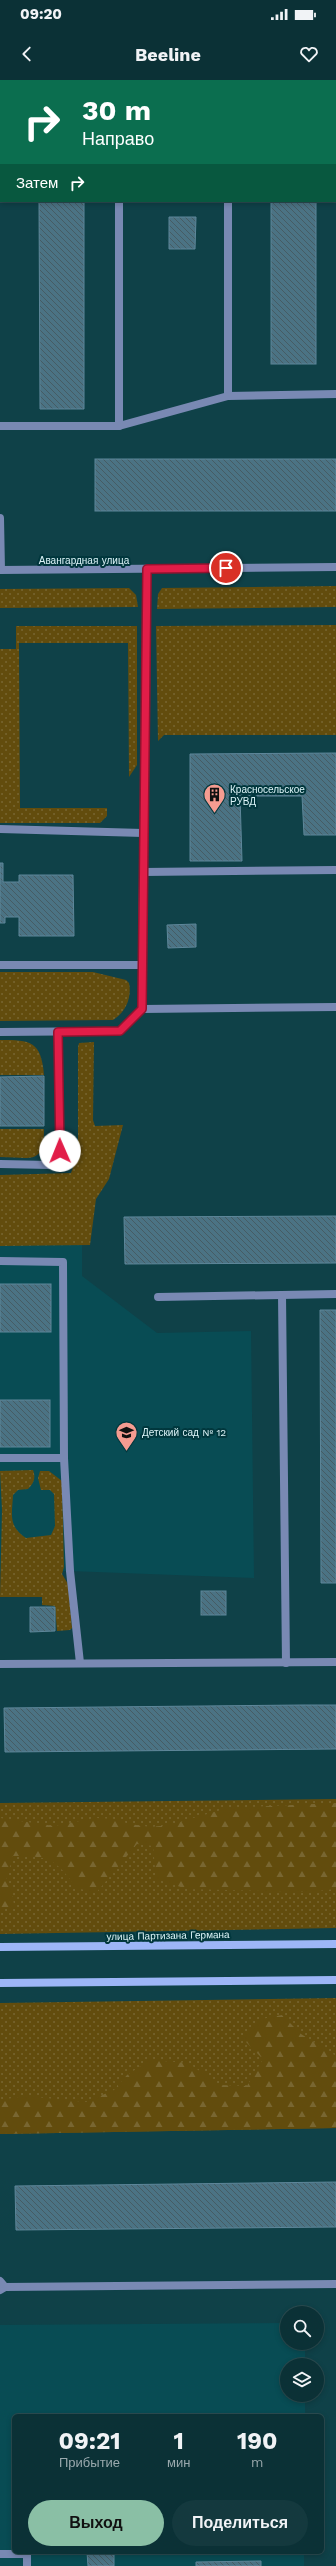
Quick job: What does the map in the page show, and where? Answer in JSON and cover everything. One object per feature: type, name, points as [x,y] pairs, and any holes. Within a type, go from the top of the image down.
[{"type":"main road","name":"улица Партизана Германа","points":[[0,1947],[336,1944]]},
{"type":"main road","points":[[0,1983],[336,1980]]},
{"type":"street","points":[[119,202],[119,426]]},
{"type":"street","points":[[228,202],[228,396]]},
{"type":"street","points":[[0,426],[119,426],[228,396],[336,394]]},
{"type":"street","points":[[0,518],[1,570]]},
{"type":"street","name":"Авангардная улица","points":[[1,570],[336,567]]},
{"type":"street","points":[[142,1009],[147,569]]},
{"type":"street","points":[[0,829],[143,833]]},
{"type":"street","points":[[143,872],[336,870]]},
{"type":"street","points":[[0,965],[142,965]]},
{"type":"street","points":[[0,1032],[120,1031],[142,1009],[336,1007]]},
{"type":"street","points":[[0,1164],[50,1164],[60,1151],[58,1032]]},
{"type":"street","points":[[0,1262],[63,1262],[64,1458],[70,1571],[80,1663]]},
{"type":"street","points":[[282,1294],[286,1663]]},
{"type":"street","points":[[158,1297],[336,1294]]},
{"type":"street","points":[[0,1458],[64,1458]]},
{"type":"street","points":[[0,1664],[336,1662]]},
{"type":"street","points":[[2,2286],[336,2284]]},
{"type":"street","points":[[0,2554],[12,2554]]},
{"type":"street","points":[[27,2554],[27,2566]]},
{"type":"shaded area","name":"Детский сад № 12","points":[[82,1220],[82,1276],[157,1333],[251,1331],[254,1578],[70,1571],[0,1572],[0,1221]]},
{"type":"shaded area","points":[[280,2323],[280,2350],[305,2350],[305,2358],[280,2358],[280,2402],[305,2402],[305,2414],[12,2414],[12,2554],[304,2554],[304,2566],[0,2566],[0,2325]]},
{"type":"green space","points":[[336,586],[336,607],[157,609],[158,594],[162,588]]},
{"type":"green space","points":[[129,588],[136,595],[138,607],[0,608],[0,589]]},
{"type":"green space","points":[[336,625],[336,735],[164,735],[158,741],[156,626]]},
{"type":"green space","points":[[16,626],[137,626],[137,765],[129,777],[128,643],[19,643],[20,808],[107,808],[107,816],[100,823],[0,823],[0,649],[16,649]]},
{"type":"green space","points":[[0,972],[93,972],[126,980],[129,983],[130,994],[125,1008],[118,1017],[113,1020],[0,1021]]},
{"type":"green space","points":[[0,1040],[27,1042],[32,1045],[37,1049],[40,1055],[44,1075],[0,1075]]},
{"type":"green space","points":[[94,1042],[93,1120],[95,1126],[123,1125],[109,1179],[96,1199],[90,1245],[0,1246],[0,1175],[71,1173],[78,1152],[78,1047],[79,1043]]},
{"type":"green space","points":[[0,1129],[44,1129],[41,1149],[34,1157],[0,1157]]},
{"type":"green space","points":[[33,1470],[34,1478],[30,1487],[28,1489],[18,1490],[13,1495],[12,1520],[16,1529],[26,1538],[51,1535],[55,1526],[54,1494],[50,1490],[41,1490],[38,1478],[40,1471],[49,1471],[62,1481],[64,1567],[62,1574],[68,1584],[72,1628],[70,1630],[57,1631],[55,1606],[42,1605],[42,1597],[0,1597],[2,1510],[0,1471]]},
{"type":"green space","points":[[336,1799],[336,1928],[0,1934],[0,1803]]},
{"type":"green space","points":[[336,1803],[336,1889],[308,1892],[187,1889],[156,1879],[153,1846],[137,1844],[96,1893],[77,1888],[62,1870],[50,1861],[43,1858],[13,1856],[6,1881],[12,1888],[14,1906],[0,1911],[0,1818],[54,1826],[95,1818],[115,1819],[129,1824],[151,1827],[169,1825],[228,1808]]},
{"type":"green space","points":[[336,1998],[336,2128],[0,2134],[0,2003]]},
{"type":"green space","points":[[282,2015],[301,2034],[336,2056],[336,2128],[0,2134],[0,2100],[25,2096],[86,2102],[114,2090],[127,2075],[150,2060],[188,2063],[220,2085],[247,2086],[263,2059],[241,2037],[262,2019]]},
{"type":"building","points":[[39,202],[84,202],[84,409],[40,409]]},
{"type":"building","points":[[271,202],[316,202],[316,364],[271,364]]},
{"type":"building","points":[[169,217],[196,217],[195,249],[169,249]]},
{"type":"building","points":[[95,459],[336,459],[336,511],[95,511]]},
{"type":"building","name":"Красносельское РУВД","points":[[336,753],[336,835],[304,835],[302,796],[240,796],[242,861],[190,861],[190,754]]},
{"type":"building","points":[[0,863],[3,863],[3,882],[19,882],[19,875],[73,875],[74,936],[19,936],[19,917],[5,917],[5,923],[0,923]]},
{"type":"building","points":[[196,924],[196,947],[168,948],[167,925]]},
{"type":"building","points":[[44,1076],[44,1126],[0,1126],[0,1077]]},
{"type":"building","points":[[336,1216],[336,1263],[125,1264],[124,1217]]},
{"type":"building","points":[[0,1284],[51,1284],[51,1332],[0,1332]]},
{"type":"building","points":[[320,1310],[336,1310],[336,1583],[321,1583]]},
{"type":"building","points":[[0,1400],[50,1400],[50,1447],[0,1447]]},
{"type":"building","points":[[201,1591],[226,1591],[226,1615],[201,1615]]},
{"type":"building","points":[[30,1607],[55,1607],[55,1631],[30,1632]]},
{"type":"building","points":[[336,1705],[336,1749],[5,1752],[4,1708]]},
{"type":"building","points":[[336,2182],[336,2227],[16,2230],[15,2186]]},
{"type":"building","points":[[87,2554],[114,2554],[114,2566],[88,2566]]},
{"type":"building","points":[[261,2561],[261,2566],[196,2566],[196,2562]]},
{"type":"place","name":"Красносельское РУВД","points":[[215,814]]},
{"type":"place","name":"Детский сад № 12","points":[[126,1452]]},
{"type":"route","points":[[60,1151],[58,1032],[120,1031],[142,1009],[147,569],[226,568]]}]
